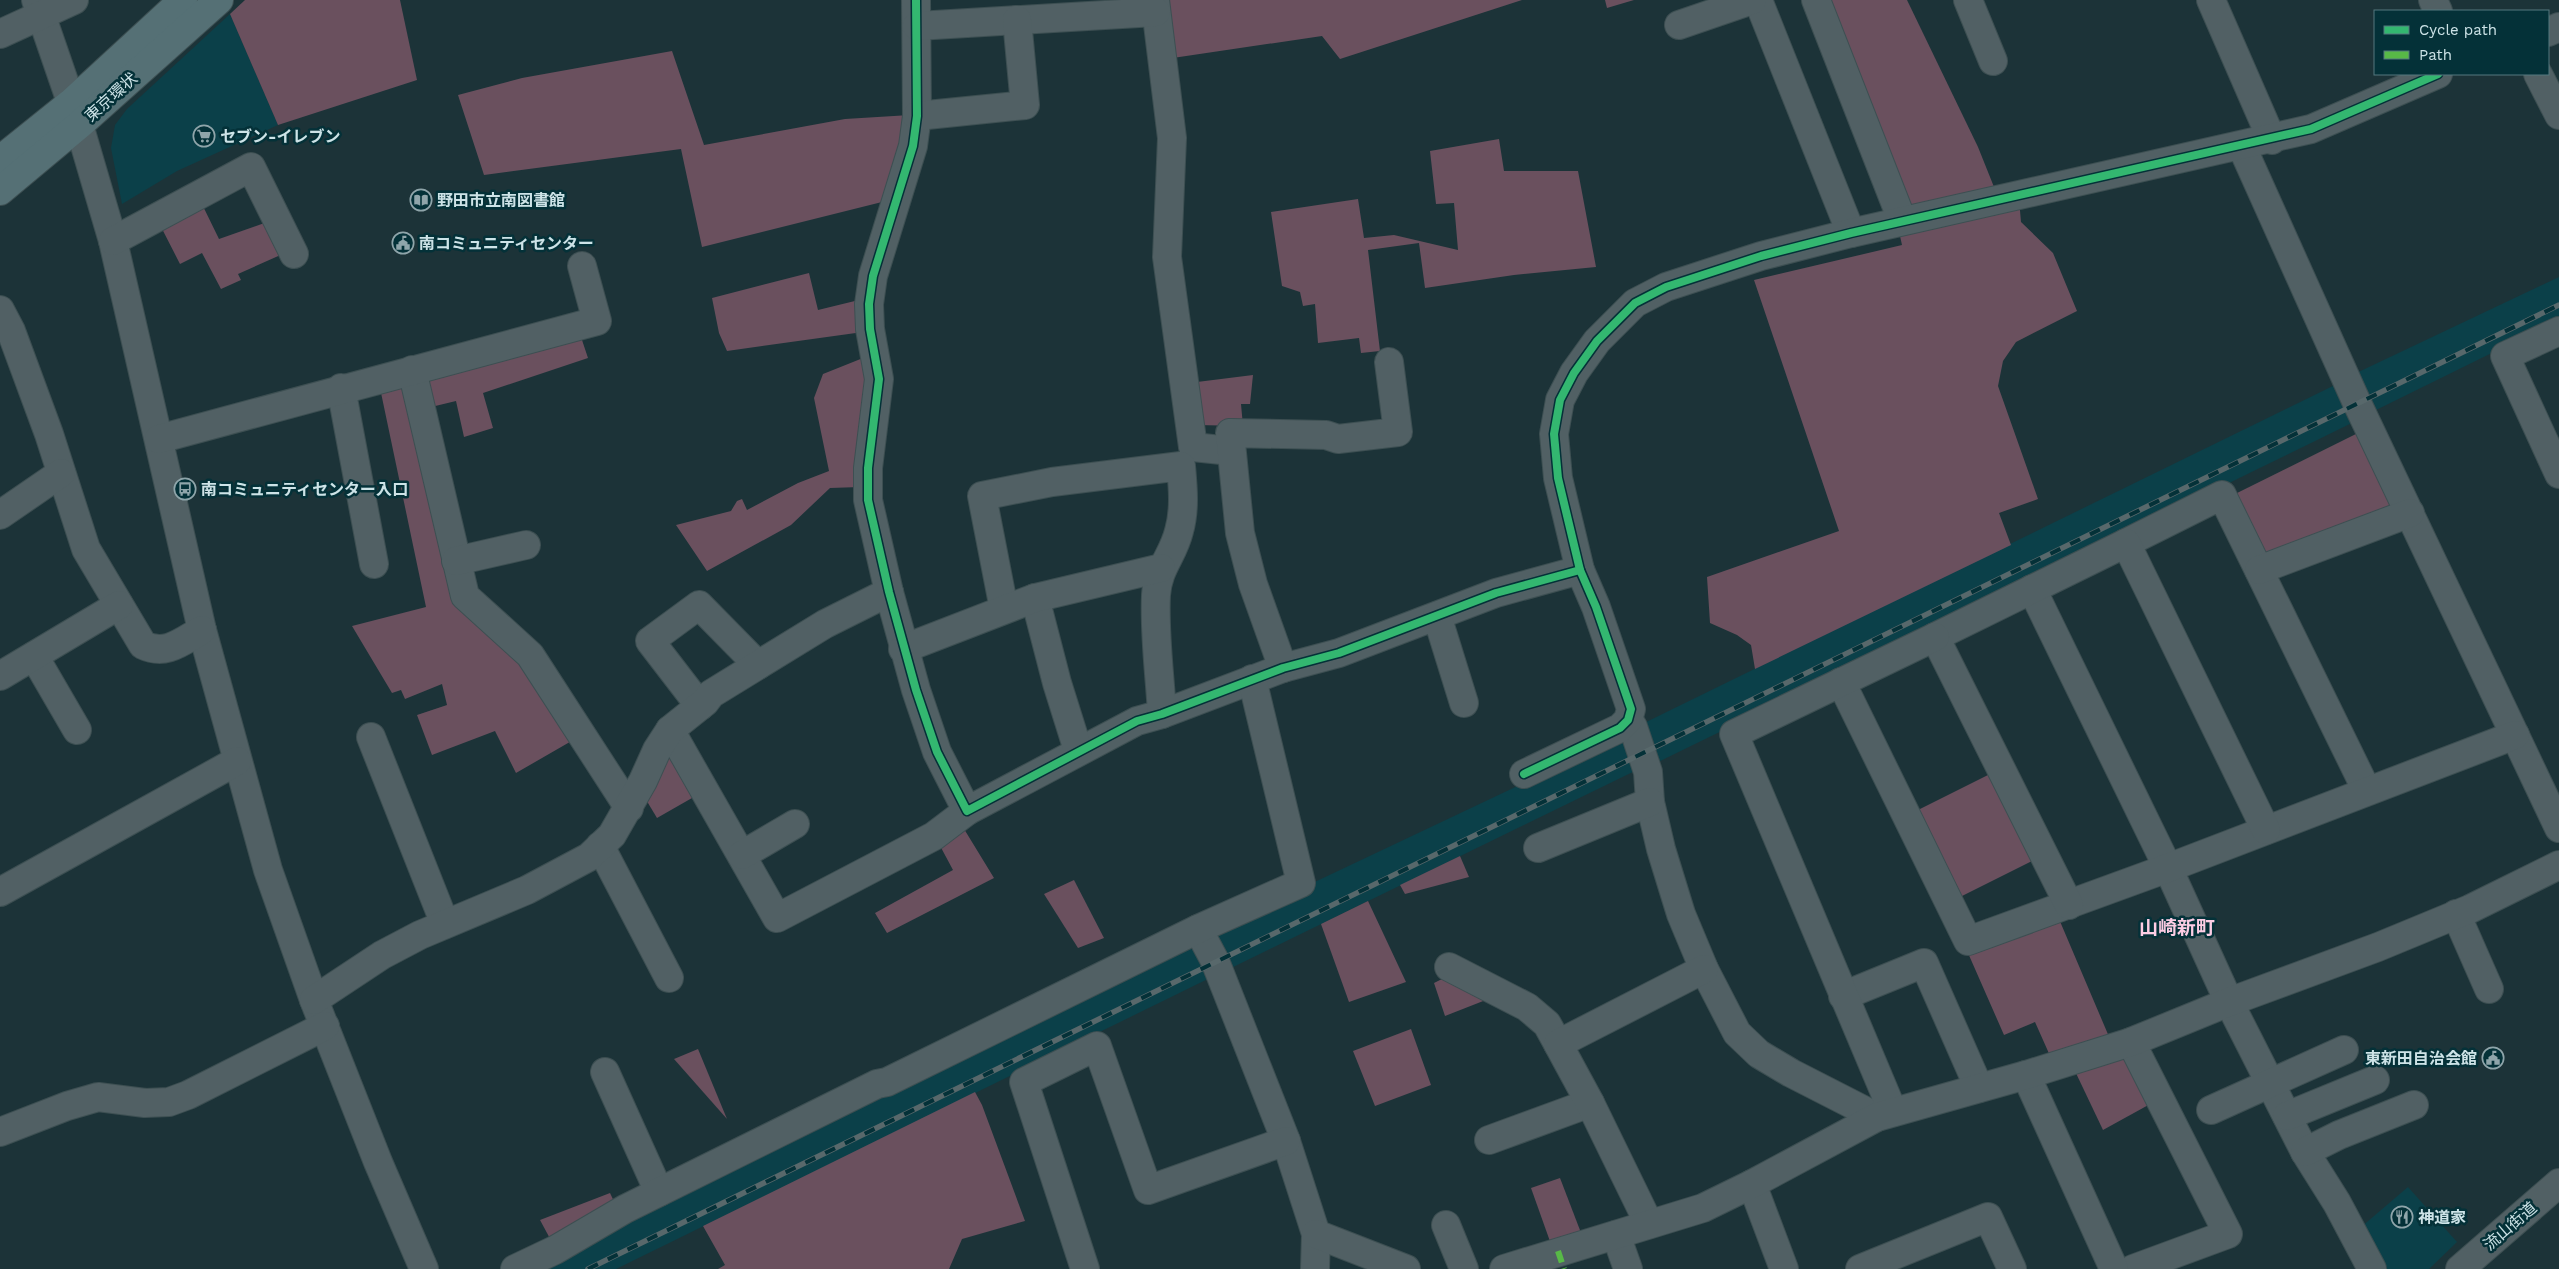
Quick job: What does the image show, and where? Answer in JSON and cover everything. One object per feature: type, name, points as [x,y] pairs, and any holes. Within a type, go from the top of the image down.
[{"type":"highway","name":"東京環状","points":[[0,190],[183,0]]},
{"type":"highway","name":"東京環状","points":[[0,160],[75,114],[219,0]]},
{"type":"street","points":[[0,34],[39,7],[74,0]]},
{"type":"street","points":[[1679,25],[1752,0]]},
{"type":"street","points":[[1758,0],[1850,233]]},
{"type":"street","points":[[1816,0],[1902,220]]},
{"type":"street","points":[[1968,0],[1993,61]]},
{"type":"street","points":[[2211,0],[2272,140]]},
{"type":"street","points":[[967,812],[937,752],[903,649],[868,500],[868,468],[879,379],[870,329],[869,304],[873,276],[913,146],[916,116],[917,13],[1017,20],[1156,6],[1172,138],[1167,257],[1193,447],[1231,451]]},
{"type":"street","points":[[39,7],[75,114],[113,242],[202,630],[268,870],[314,1000],[378,1162],[424,1269]]},
{"type":"street","points":[[916,116],[1025,105],[1017,20]]},
{"type":"street","points":[[1524,774],[1620,728],[1628,720],[1631,709],[1596,607],[1580,570],[1558,478],[1554,434],[1560,400],[1574,373],[1597,341],[1636,303],[1666,287],[1761,256],[1850,233],[1902,220],[2272,140],[2311,129],[2436,75]]},
{"type":"street","points":[[2539,75],[2559,115]]},
{"type":"street","points":[[2242,146],[2357,403],[2559,828]]},
{"type":"street","points":[[113,242],[251,166],[294,254]]},
{"type":"street","points":[[159,439],[341,388],[597,321],[582,266]]},
{"type":"street","points":[[0,310],[11,331],[62,473],[86,548],[142,645],[156,651],[167,649],[202,630]]},
{"type":"street","points":[[2559,332],[2506,356],[2559,474]]},
{"type":"street","points":[[1283,668],[1253,584],[1240,533],[1230,433],[1326,435],[1338,439],[1398,432],[1389,362]]},
{"type":"street","points":[[412,370],[465,596],[530,655],[629,808]]},
{"type":"street","points":[[341,388],[374,564]]},
{"type":"street","points":[[1004,609],[982,496],[1052,482],[1181,466],[1184,502],[1180,530],[1173,549],[1161,568],[1156,595],[1162,714]]},
{"type":"street","points":[[0,515],[62,473]]},
{"type":"street","points":[[1885,1114],[1843,996],[1734,734],[2222,495],[2367,792]]},
{"type":"street","points":[[2259,570],[2410,513]]},
{"type":"street","points":[[2126,543],[2266,830]]},
{"type":"street","points":[[456,561],[526,545]]},
{"type":"street","points":[[903,649],[1035,598],[1161,568]]},
{"type":"street","points":[[670,730],[777,918],[934,836],[967,812],[1078,750],[1137,721],[1162,714],[1283,668],[1339,653],[1496,593],[1580,570]]},
{"type":"street","points":[[2032,589],[2168,868],[2229,1002],[2305,1152],[2337,1203],[2372,1269]]},
{"type":"street","points":[[314,1000],[382,956],[445,924],[527,890],[566,871],[588,857],[612,835],[629,808],[657,750],[670,730],[700,706],[711,694],[825,624],[889,592]]},
{"type":"street","points":[[1035,598],[1056,684],[1078,750]]},
{"type":"street","points":[[0,676],[119,605]]},
{"type":"street","points":[[700,706],[650,641],[699,605],[758,665]]},
{"type":"street","points":[[1437,616],[1464,703]]},
{"type":"street","points":[[1935,637],[2068,905]]},
{"type":"street","points":[[34,656],[77,730]]},
{"type":"street","points":[[515,1269],[555,1250],[625,1209],[659,1192],[1198,930],[1301,883],[1252,679]]},
{"type":"street","points":[[1841,682],[1968,941],[2168,868],[2515,735]]},
{"type":"street","points":[[1628,720],[1633,727],[1648,772],[1650,802],[1661,849],[1681,914],[1704,969],[1738,1033],[1759,1054],[1791,1073],[1885,1114]]},
{"type":"street","points":[[371,737],[445,924]]},
{"type":"street","points":[[0,892],[237,761]]},
{"type":"street","points":[[1538,848],[1650,802]]},
{"type":"street","points":[[742,855],[795,824]]},
{"type":"street","points":[[600,846],[669,978]]},
{"type":"street","points":[[1504,1269],[1702,1208],[1885,1114],[2026,1075],[2132,1042],[2229,1002],[2378,947],[2456,914],[2559,865]]},
{"type":"street","points":[[2456,914],[2489,989]]},
{"type":"street","points":[[1198,930],[1215,961],[1286,1141],[1316,1234],[1315,1269]]},
{"type":"street","points":[[1843,996],[1924,963],[1979,1088]]},
{"type":"street","points":[[1449,967],[1527,1006],[1547,1024],[1590,1103],[1650,1224]]},
{"type":"street","points":[[1558,1044],[1704,969]]},
{"type":"street","points":[[3,1123],[98,1097],[145,1104],[169,1102],[188,1095],[325,1026]]},
{"type":"street","points":[[2132,1042],[2228,1234],[2133,1269]]},
{"type":"street","points":[[1086,1269],[1024,1082],[1097,1046],[1148,1190],[1286,1141]]},
{"type":"street","points":[[2211,1110],[2344,1050]]},
{"type":"street","points":[[605,1072],[659,1192]]},
{"type":"street","points":[[2026,1075],[2114,1269]]},
{"type":"street","points":[[2287,1116],[2375,1080]]},
{"type":"street","points":[[1489,1140],[1590,1103]]},
{"type":"street","points":[[2305,1152],[2414,1105]]},
{"type":"street","name":"流山街道","points":[[2460,1269],[2559,1183]]},
{"type":"street","points":[[1752,1184],[1784,1269]]},
{"type":"street","points":[[1860,1269],[1988,1217],[2012,1269]]},
{"type":"street","points":[[1446,1225],[1464,1269]]},
{"type":"street","points":[[1316,1234],[1406,1269]]},
{"type":"street","points":[[1616,1235],[1628,1269]]},
{"type":"shaded area","points":[[245,0],[400,0],[417,80],[278,125],[230,14]]},
{"type":"shaded area","points":[[1159,0],[1522,0],[1340,59],[1322,36],[1166,59]]},
{"type":"shaded area","points":[[1605,0],[1634,0],[1607,8]]},
{"type":"shaded area","points":[[1823,0],[1907,0],[1978,147],[1996,192],[1906,208]]},
{"type":"shaded area","points":[[230,14],[278,125],[177,171],[122,204],[111,148],[115,125],[127,109]]},
{"type":"shaded area","points":[[672,51],[704,145],[845,119],[910,115],[890,200],[702,247],[681,149],[484,175],[458,95],[522,78]]},
{"type":"shaded area","points":[[1499,139],[1504,171],[1578,171],[1596,267],[1514,275],[1425,288],[1419,243],[1368,250],[1380,351],[1361,353],[1359,338],[1318,343],[1315,304],[1303,306],[1300,292],[1282,286],[1271,212],[1358,199],[1364,238],[1394,235],[1458,250],[1454,203],[1436,204],[1430,151]]},
{"type":"shaded area","points":[[198,196],[219,239],[270,221],[285,253],[238,274],[241,280],[221,289],[202,253],[180,264],[158,221]]},
{"type":"shaded area","points":[[2019,199],[2021,222],[2053,253],[2077,311],[2016,342],[2003,361],[1998,386],[2038,499],[1999,513],[2011,545],[1755,669],[1751,645],[1737,635],[1710,623],[1707,577],[1839,531],[1754,280],[1902,245],[1898,227]]},
{"type":"shaded area","points":[[809,273],[818,310],[863,299],[863,332],[727,351],[719,333],[712,298]]},
{"type":"shaded area","points":[[2559,277],[2559,320],[2370,413],[2350,376]]},
{"type":"shaded area","points":[[580,334],[588,358],[483,393],[493,428],[464,437],[456,401],[427,408],[422,384],[429,374]]},
{"type":"shaded area","points":[[868,356],[860,487],[830,488],[791,525],[707,571],[676,525],[731,511],[737,501],[742,499],[747,510],[798,483],[829,471],[814,398],[823,374]]},
{"type":"shaded area","points":[[1253,375],[1250,404],[1241,404],[1243,426],[1197,425],[1197,382]]},
{"type":"shaded area","points":[[400,382],[409,388],[459,602],[522,658],[575,739],[516,773],[495,731],[432,755],[417,715],[447,705],[442,684],[405,699],[401,690],[392,693],[352,626],[426,607],[380,388]]},
{"type":"shaded area","points":[[2341,382],[2360,419],[1652,765],[1638,726]]},
{"type":"shaded area","points":[[2364,430],[2395,509],[2269,558],[2259,554],[2231,496]]},
{"type":"shaded area","points":[[1630,728],[1641,768],[1225,971],[1205,930],[1302,888],[1528,781]]},
{"type":"shaded area","points":[[670,755],[699,794],[657,818],[645,798]]},
{"type":"shaded area","points":[[1994,772],[2036,859],[1956,899],[1914,812]]},
{"type":"shaded area","points":[[961,824],[994,878],[887,933],[875,913],[953,870],[938,842]]},
{"type":"shaded area","points":[[1460,856],[1469,877],[1405,894],[1400,885]]},
{"type":"shaded area","points":[[1074,880],[1104,938],[1078,948],[1044,894]]},
{"type":"shaded area","points":[[1368,901],[1406,982],[1349,1002],[1321,924]]},
{"type":"shaded area","points":[[2059,919],[2110,1039],[2051,1058],[2035,1022],[2004,1035],[1968,953]]},
{"type":"shaded area","points":[[1189,938],[1216,975],[616,1269],[524,1269]]},
{"type":"shaded area","points":[[1446,977],[1496,996],[1445,1016],[1434,983]]},
{"type":"shaded area","points":[[1411,1029],[1431,1085],[1375,1106],[1353,1051]]},
{"type":"shaded area","points":[[698,1049],[727,1119],[674,1059]]},
{"type":"shaded area","points":[[2121,1055],[2129,1058],[2152,1103],[2103,1130],[2074,1069]]},
{"type":"shaded area","points":[[975,1092],[982,1105],[1025,1221],[962,1239],[949,1269],[718,1269],[725,1265],[703,1226]]},
{"type":"shaded area","points":[[1560,1178],[1583,1238],[1552,1247],[1531,1188]]},
{"type":"shaded area","points":[[2408,1187],[2457,1242],[2429,1269],[2382,1269],[2360,1228]]},
{"type":"shaded area","points":[[610,1193],[618,1210],[554,1246],[540,1220]]},
{"type":"railway","points":[[588,1269],[2559,305]]},
{"type":"marked path","points":[[1558,1251],[1564,1269]]},
{"type":"cycle path","points":[[916,0],[917,116],[913,146],[873,276],[869,304],[870,329],[879,379],[868,468],[868,500],[889,592],[916,690],[937,752],[967,811],[1137,721],[1162,714],[1283,668],[1339,653],[1496,593],[1580,570]]},
{"type":"cycle path","points":[[1524,774],[1620,728],[1628,720],[1631,709],[1596,607],[1580,570],[1558,478],[1554,434],[1560,400],[1574,373],[1597,341],[1635,303],[1666,287],[1761,256],[1851,233],[2311,129],[2436,75]]},
{"type":"place","name":"セブン-イレブン","points":[[204,136]]},
{"type":"place","name":"野田市立南図書館","points":[[421,200]]},
{"type":"place","name":"南コミュニティセンター","points":[[403,243]]},
{"type":"place","name":"南コミュニティセンター入口","points":[[185,489]]},
{"type":"place","name":"東新田自治会館","points":[[2493,1058]]},
{"type":"place","name":"神道家","points":[[2402,1217]]},
{"type":"district","name":"山崎新町","points":[[2177,927]]}]
